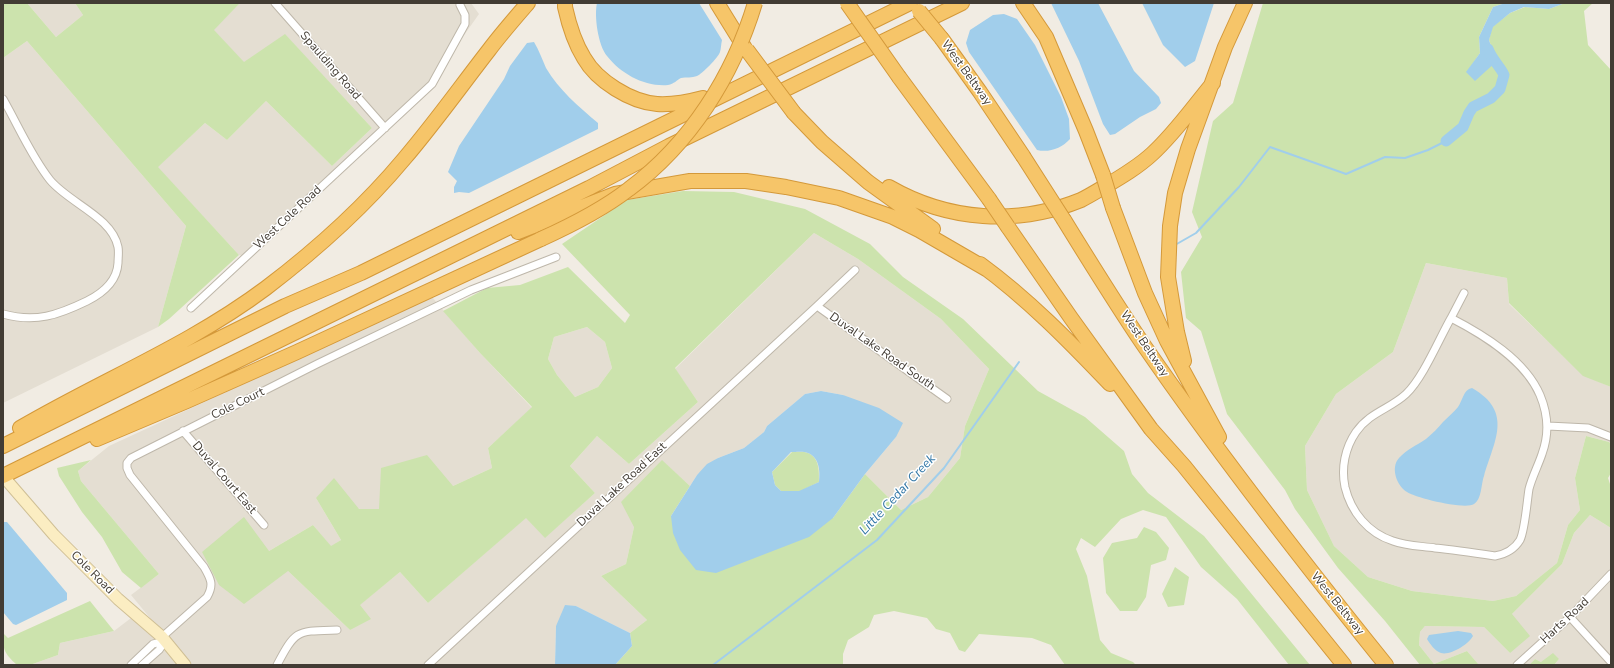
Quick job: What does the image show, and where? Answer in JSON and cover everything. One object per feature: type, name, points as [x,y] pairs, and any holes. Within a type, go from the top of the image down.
[{"type":"highway","points":[[490,48],[518,3]]},
{"type":"highway","points":[[3,439],[57,407],[180,344],[224,317],[266,288],[302,259],[371,196],[404,159],[490,48],[528,3]]},
{"type":"highway","points":[[565,3],[571,32],[584,59],[598,76],[623,94],[657,104],[686,103],[728,92]]},
{"type":"highway","points":[[716,3],[747,50],[794,113],[822,142],[868,182],[988,270],[1022,298],[1088,362],[1184,466],[1344,665]]},
{"type":"highway","points":[[45,456],[106,436],[297,352],[572,225],[616,198],[641,179],[676,147],[689,132],[728,70],[746,31],[755,3]]},
{"type":"highway","points":[[847,3],[899,77],[989,198],[1071,318],[1151,429]]},
{"type":"highway","points":[[3,476],[589,188],[669,146],[962,3]]},
{"type":"highway","points":[[1194,388],[1186,368],[1177,332],[1168,277],[1170,226],[1175,193],[1188,149],[1225,47],[1245,3]]},
{"type":"highway","points":[[1025,5],[1046,37],[1086,131],[1145,293],[1167,341],[1194,388],[1221,441],[1306,566]]},
{"type":"highway","points":[[3,446],[285,306],[361,273],[728,92],[914,6]]},
{"type":"highway","name":"West Beltway","points":[[914,6],[942,39],[1024,156],[1145,347],[1226,460],[1306,566],[1386,665]]},
{"type":"highway","points":[[822,142],[879,182],[908,199],[933,208],[954,213],[998,217],[1048,211],[1088,196],[1123,176],[1151,154],[1173,132],[1213,83]]},
{"type":"highway","points":[[496,234],[522,231],[615,194],[690,181],[746,181],[786,187],[839,198],[893,217],[919,230],[988,270]]},
{"type":"street","name":"Spaulding Road","points":[[275,3],[385,128]]},
{"type":"street","name":"West Cole Road","points":[[191,308],[432,84],[465,24],[465,15],[460,5]]},
{"type":"street","points":[[3,99],[42,170],[65,194],[104,224],[112,233],[118,247],[118,268],[109,285],[100,294],[92,299],[56,315],[21,318],[3,314]]},
{"type":"street","name":"Cole Court","points":[[163,639],[207,597],[211,590],[212,582],[204,568],[130,475],[127,468],[127,463],[136,454],[471,290],[556,256]]},
{"type":"street","name":"Duval Lake Road East","points":[[428,665],[855,270]]},
{"type":"street","points":[[1451,318],[1481,335],[1525,371],[1540,394],[1548,426],[1542,455],[1530,487],[1521,538],[1511,551],[1495,556],[1402,544],[1381,536],[1370,529],[1352,508],[1347,496],[1343,469],[1345,455],[1349,444],[1364,422],[1373,414],[1398,400],[1407,393],[1421,374],[1464,293]]},
{"type":"street","name":"Duval Lake Road South","points":[[817,306],[947,399]]},
{"type":"street","points":[[1548,426],[1588,428],[1611,438]]},
{"type":"street","name":"Duval Court East","points":[[183,431],[264,525]]},
{"type":"street","name":"Cole Road","points":[[3,476],[54,535],[118,599],[163,639],[185,665]]},
{"type":"street","name":"Harts Road","points":[[1517,665],[1570,617],[1611,574]]},
{"type":"street","points":[[1570,617],[1611,662]]},
{"type":"street","points":[[276,665],[289,642],[298,634],[313,630],[337,630]]},
{"type":"street","points":[[131,665],[139,656],[163,639]]},
{"type":"street","points":[[139,656],[143,664],[159,650],[163,639]]},
{"type":"shaded area","points":[[27,3],[75,3],[83,15],[56,37]]},
{"type":"shaded area","points":[[240,3],[471,3],[479,14],[431,82],[243,256],[239,255],[157,167],[205,123],[227,140],[266,101],[332,166],[372,128],[285,35],[244,63],[213,30]]},
{"type":"shaded area","points":[[27,41],[186,226],[158,327],[3,403],[3,58]]},
{"type":"shaded area","points":[[814,233],[858,259],[941,319],[989,369],[965,426],[960,458],[928,497],[901,510],[865,474],[896,437],[843,395],[821,391],[805,394],[767,426],[764,432],[744,448],[718,458],[697,475],[690,486],[662,461],[634,527],[626,564],[601,576],[647,620],[630,633],[576,606],[556,626],[555,665],[189,665],[131,595],[159,574],[81,481],[78,471],[109,446],[432,297],[480,353],[532,408],[488,448],[492,468],[453,486],[379,509],[360,509],[316,498],[341,540],[331,547],[313,525],[269,551],[202,552],[288,571],[350,630],[359,605],[400,572],[428,603],[526,517],[545,537],[595,493],[570,466],[597,436],[629,464],[698,402],[675,369]]},
{"type":"shaded area","points":[[1426,263],[1507,278],[1509,304],[1583,375],[1611,387],[1611,444],[1609,442],[1586,436],[1575,478],[1580,510],[1568,525],[1557,563],[1516,596],[1493,601],[1412,591],[1368,577],[1334,546],[1307,490],[1305,446],[1336,394],[1393,352]]},
{"type":"shaded area","points":[[587,327],[605,342],[612,368],[598,387],[575,397],[557,375],[548,359],[554,337]]},
{"type":"shaded area","points":[[1590,515],[1611,528],[1611,665],[1554,665],[1559,659],[1541,662],[1535,659],[1529,665],[1479,665],[1467,651],[1434,664],[1419,645],[1420,632],[1425,626],[1484,627],[1510,653],[1512,614],[1562,564],[1574,533]]},
{"type":"shaded area","points":[[135,615],[181,665],[30,665],[58,655],[60,643],[114,631]]},
{"type":"green space","points":[[3,3],[27,3],[56,37],[83,15],[75,3],[240,3],[214,30],[244,62],[285,34],[372,128],[332,166],[266,101],[227,140],[205,123],[158,167],[239,255],[169,319],[158,327],[186,226],[27,41],[3,58]]},
{"type":"green space","points":[[1263,3],[1505,3],[1493,7],[1479,37],[1480,53],[1467,72],[1493,52],[1489,40],[1492,27],[1510,13],[1525,7],[1549,9],[1565,3],[1593,3],[1584,11],[1588,45],[1611,70],[1611,387],[1583,376],[1509,303],[1507,278],[1426,263],[1393,352],[1336,394],[1305,446],[1307,490],[1334,546],[1368,577],[1412,591],[1493,601],[1516,596],[1557,563],[1568,525],[1580,510],[1575,478],[1586,436],[1609,442],[1611,444],[1611,473],[1608,478],[1611,487],[1611,528],[1590,515],[1574,533],[1562,564],[1512,614],[1530,636],[1510,653],[1484,627],[1425,626],[1420,632],[1419,645],[1434,664],[1467,651],[1479,665],[1420,665],[1385,621],[1338,568],[1295,509],[1285,490],[1227,414],[1201,331],[1186,318],[1181,272],[1202,237],[1192,212],[1213,121],[1233,103]]},
{"type":"green space","points":[[683,191],[734,192],[805,209],[870,244],[903,277],[963,319],[1038,391],[1085,417],[1124,451],[1132,474],[1148,493],[1204,536],[1310,665],[1289,665],[1237,599],[1201,567],[1166,517],[1143,510],[1121,519],[1095,547],[1081,538],[1076,549],[1087,576],[1100,640],[1111,653],[1133,662],[1136,665],[1065,665],[1051,645],[1032,638],[979,634],[965,652],[959,650],[950,633],[936,629],[927,618],[894,611],[874,615],[869,627],[848,640],[843,654],[843,665],[615,665],[632,646],[630,633],[647,620],[601,576],[626,564],[634,527],[621,502],[662,460],[690,486],[671,516],[833,518],[865,474],[901,510],[928,497],[960,458],[965,426],[989,369],[941,319],[858,259],[814,233],[675,368],[698,402],[629,464],[597,436],[570,466],[595,493],[545,538],[526,518],[428,603],[400,572],[360,605],[371,619],[350,630],[288,571],[244,604],[219,585],[202,552],[244,517],[269,551],[313,525],[331,546],[341,540],[316,498],[334,478],[359,509],[379,509],[381,468],[427,455],[453,486],[492,468],[488,448],[532,407],[480,353],[443,311],[487,288],[520,285],[568,267],[625,323],[630,315],[562,244],[627,200]],"holes":[[[587,327],[605,342],[612,368],[598,387],[575,397],[557,375],[548,359],[554,337]]]},
{"type":"green space","points":[[792,452],[802,452],[812,455],[818,466],[819,482],[799,492],[781,491],[775,485],[772,472]]},
{"type":"green space","points":[[91,460],[78,471],[81,481],[159,574],[141,588],[122,572],[102,537],[82,512],[59,476],[57,468]]},
{"type":"green space","points":[[1144,527],[1156,532],[1169,548],[1166,560],[1151,565],[1146,597],[1137,611],[1120,611],[1106,593],[1103,558],[1112,543],[1137,538]]},
{"type":"green space","points":[[1175,567],[1189,577],[1184,605],[1168,607],[1162,594]]},
{"type":"green space","points":[[90,601],[114,631],[60,643],[58,655],[30,665],[17,665],[5,651],[3,633],[8,638]]},
{"type":"green space","points":[[1553,653],[1559,659],[1554,665],[1529,665],[1535,659],[1541,662]]},
{"type":"water","points":[[597,3],[699,3],[722,40],[720,52],[710,66],[697,76],[681,78],[668,85],[651,84],[634,78],[626,74],[607,56],[601,45],[596,15]]},
{"type":"water","points":[[1051,3],[1098,3],[1134,71],[1159,97],[1161,103],[1156,109],[1140,117],[1115,134],[1110,135],[1103,124],[1079,61]]},
{"type":"water","points":[[1142,3],[1214,3],[1195,61],[1185,67],[1163,45]]},
{"type":"water","points":[[1505,3],[1565,3],[1549,9],[1524,7],[1510,13],[1493,27],[1489,40],[1497,61],[1475,81],[1466,72],[1480,53],[1479,37],[1493,7]]},
{"type":"water","points":[[1004,14],[1017,19],[1035,45],[1061,97],[1069,119],[1070,139],[1055,149],[1046,151],[1037,150],[969,52],[966,43],[970,30],[993,15]]},
{"type":"water","points":[[534,42],[551,76],[569,97],[598,123],[598,129],[469,193],[454,193],[454,187],[457,181],[448,172],[459,146],[504,79],[510,66],[527,43]]},
{"type":"water","points":[[1472,388],[1485,397],[1493,407],[1497,417],[1498,428],[1483,479],[1479,499],[1474,504],[1461,506],[1430,500],[1407,492],[1400,486],[1396,476],[1396,462],[1405,452],[1426,439],[1435,431],[1453,413],[1467,391]]},
{"type":"water","points":[[821,391],[843,395],[879,408],[903,423],[896,437],[865,474],[833,518],[809,537],[716,573],[696,570],[680,550],[673,533],[671,516],[697,475],[707,464],[744,448],[764,432],[767,426],[805,394]],"holes":[[[791,452],[806,452],[815,458],[819,470],[819,482],[799,491],[781,491],[775,485],[772,472]]]},
{"type":"water","points":[[3,522],[7,522],[67,593],[67,600],[16,625],[13,624],[3,612]]},
{"type":"water","points":[[565,605],[576,606],[630,633],[632,646],[615,665],[555,665],[556,626]]},
{"type":"water","points":[[1458,631],[1471,633],[1473,636],[1463,646],[1449,653],[1439,652],[1427,639],[1429,635]]},
{"type":"waterway","name":"Little Cedar Creek","points":[[1446,141],[1463,127],[1473,107],[1491,98],[1500,89],[1504,75],[1488,49]]},
{"type":"waterway","name":"Little Cedar Creek","points":[[1175,245],[1196,233],[1239,187],[1270,147],[1346,174],[1385,157],[1405,158],[1428,150],[1446,141]]},
{"type":"waterway","name":"Little Cedar Creek","points":[[713,665],[877,540],[944,468],[1019,362]]}]
